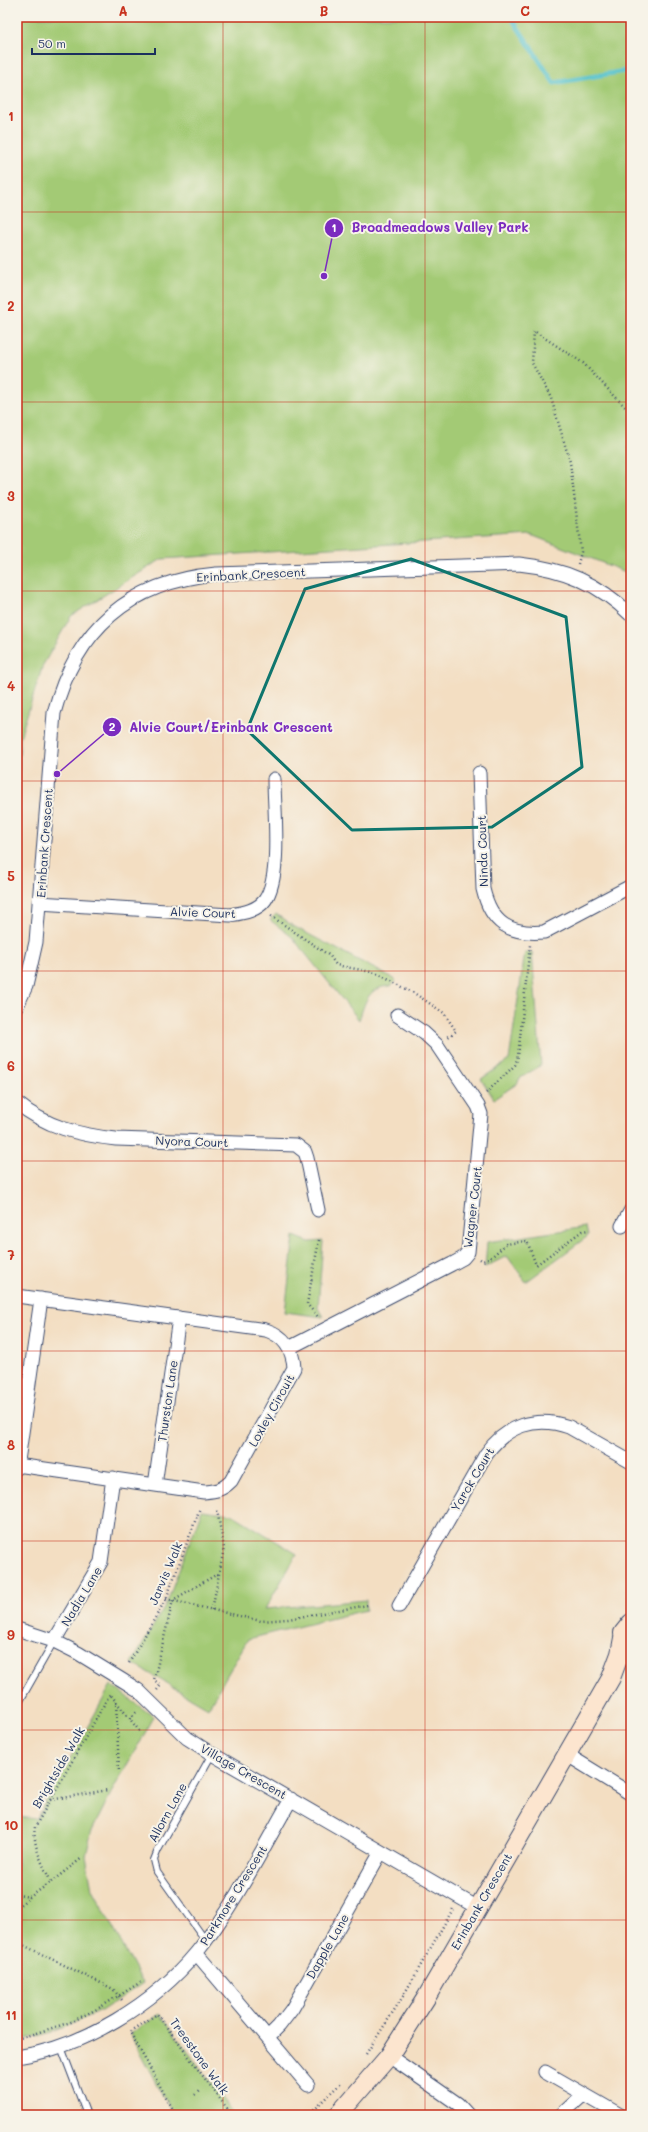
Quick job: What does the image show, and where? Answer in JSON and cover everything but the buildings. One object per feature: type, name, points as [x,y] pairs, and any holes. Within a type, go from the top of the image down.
[{"type":"street","name":"Erinbank Crescent","points":[[17,1006],[26,986],[32,964],[39,904],[54,713],[61,688],[71,665],[94,632],[121,607],[135,598],[170,582],[193,576],[519,564],[555,569],[575,576],[604,592],[631,615]]},
{"type":"street","name":"Ninda Court","points":[[479,773],[483,889],[486,903],[493,916],[503,925],[516,930],[531,933],[544,932],[631,886]]},
{"type":"street","name":"Alvie Court","points":[[39,904],[230,915],[243,913],[258,907],[265,900],[270,891],[275,870],[274,779]]},
{"type":"street","name":"Wagner Court","points":[[289,1348],[452,1264],[463,1258],[468,1252],[481,1114],[478,1106],[437,1046],[424,1034],[397,1015]]},
{"type":"street","name":"Nyora Court","points":[[19,1106],[41,1120],[64,1130],[88,1136],[116,1139],[296,1145],[305,1152],[318,1210]]},
{"type":"street","points":[[622,1226],[631,1210]]},
{"type":"street","points":[[17,1296],[266,1330],[282,1339],[289,1348]]},
{"type":"street","points":[[17,1466],[41,1299]]},
{"type":"street","name":"Thurston Lane","points":[[156,1485],[179,1318]]},
{"type":"street","name":"Loxley Circuit","points":[[17,1466],[113,1478],[204,1492],[216,1491],[228,1485],[291,1376],[294,1368],[289,1348]]},
{"type":"street","name":"Yarck Court","points":[[399,1606],[486,1454],[494,1442],[505,1434],[531,1422],[558,1423],[631,1462]]},
{"type":"street","name":"Nadia Lane","points":[[54,1641],[101,1562],[113,1478]]},
{"type":"street","name":"Village Crescent","points":[[17,1629],[54,1641],[78,1653],[122,1680],[148,1699],[187,1738],[212,1754],[478,1908]]},
{"type":"street","name":"Erinbank Crescent","points":[[338,2115],[389,2056],[426,1998],[611,1678],[628,1637]]},
{"type":"street","name":"Erinbank Crescent","points":[[611,1678],[631,1657]]},
{"type":"street","points":[[566,1754],[631,1794]]},
{"type":"street","name":"Parkmore Crescent","points":[[17,2057],[62,2046],[103,2028],[157,1992],[196,1954],[206,1941],[291,1799]]},
{"type":"street","name":"Dapple Lane","points":[[268,2037],[292,2009],[381,1852]]},
{"type":"street","points":[[196,1954],[308,2085]]},
{"type":"street","points":[[389,2056],[458,2104],[468,2115]]},
{"type":"street","points":[[545,2072],[620,2115]]},
{"type":"street","points":[[561,2115],[583,2095]]},
{"type":"lane","points":[[17,1706],[54,1641]]},
{"type":"lane","name":"Allorn Lane","points":[[206,1941],[157,1872],[154,1860],[158,1850],[212,1754]]},
{"type":"lane","points":[[62,2046],[87,2115]]},
{"type":"path","points":[[575,576],[581,552],[570,462],[551,398],[532,363],[534,331],[583,363],[631,413]]},
{"type":"path","points":[[271,916],[330,956],[336,965],[376,973],[414,993],[444,1013],[456,1031],[437,1046]]},
{"type":"path","points":[[478,1106],[486,1092],[516,1065],[531,933]]},
{"type":"path","points":[[468,1252],[483,1261],[489,1259],[506,1244],[527,1241],[536,1265],[582,1231],[588,1230]]},
{"type":"path","points":[[319,1240],[307,1304],[318,1316],[326,1329]]},
{"type":"path","name":"Jarvis Walk","points":[[129,1663],[166,1599],[200,1508]]},
{"type":"path","points":[[212,1610],[224,1548],[217,1510]]},
{"type":"path","points":[[130,1719],[161,1685],[154,1680],[173,1600],[219,1573]]},
{"type":"path","points":[[166,1599],[255,1620],[273,1622],[368,1605]]},
{"type":"path","name":"Brightside Walk","points":[[52,1882],[34,1837],[35,1826],[110,1694],[116,1701]]},
{"type":"path","points":[[116,1701],[141,1733]]},
{"type":"path","points":[[116,1701],[119,1772]]},
{"type":"path","points":[[49,1800],[108,1790]]},
{"type":"path","points":[[17,1907],[82,1858]]},
{"type":"path","points":[[17,1895],[30,1897]]},
{"type":"path","points":[[365,2056],[402,1998],[460,1898]]},
{"type":"path","points":[[17,1942],[113,1988],[130,2010]]},
{"type":"path","points":[[17,2038],[72,2022],[141,1982]]},
{"type":"path","name":"Treestone Walk","points":[[176,2115],[130,2032],[157,2014],[232,2115]]},
{"type":"path","points":[[308,2115],[343,2081]]},
{"type":"path","points":[[195,2095],[199,2091]]},
{"type":"highlighted area","points":[[411,559],[566,617],[582,767],[492,827],[352,830],[247,730],[305,589]]},
{"type":"green space","points":[[17,17],[631,17],[631,574],[531,535],[162,559],[71,616],[43,665],[20,737],[17,836]]},
{"type":"green space","points":[[276,914],[293,926],[396,980],[391,986],[377,989],[369,996],[359,1020],[292,937],[270,920]]},
{"type":"green space","points":[[525,952],[532,952],[541,1065],[519,1079],[518,1083],[494,1099],[481,1079],[509,1060]]},
{"type":"green space","points":[[586,1227],[588,1236],[526,1282],[507,1256],[485,1267],[487,1242]]},
{"type":"green space","points":[[294,1236],[309,1242],[323,1241],[318,1308],[323,1317],[285,1312]]},
{"type":"green space","points":[[202,1510],[232,1514],[297,1554],[265,1609],[366,1600],[366,1610],[248,1639],[208,1708],[132,1663],[167,1602]]},
{"type":"green space","points":[[111,1685],[154,1717],[110,1795],[91,1833],[86,1856],[92,1889],[143,1983],[101,2011],[55,2031],[17,2041],[17,1837],[19,1817],[36,1819]]},
{"type":"green space","points":[[160,2014],[235,2115],[173,2115],[130,2034]]},
{"type":"waterway","points":[[511,17],[554,83],[631,70]]},
{"type":"place","name":"Broadmeadows Valley Park","points":[[324,276]]},
{"type":"place","name":"Alvie Court/Erinbank Crescent","points":[[57,774]]}]
